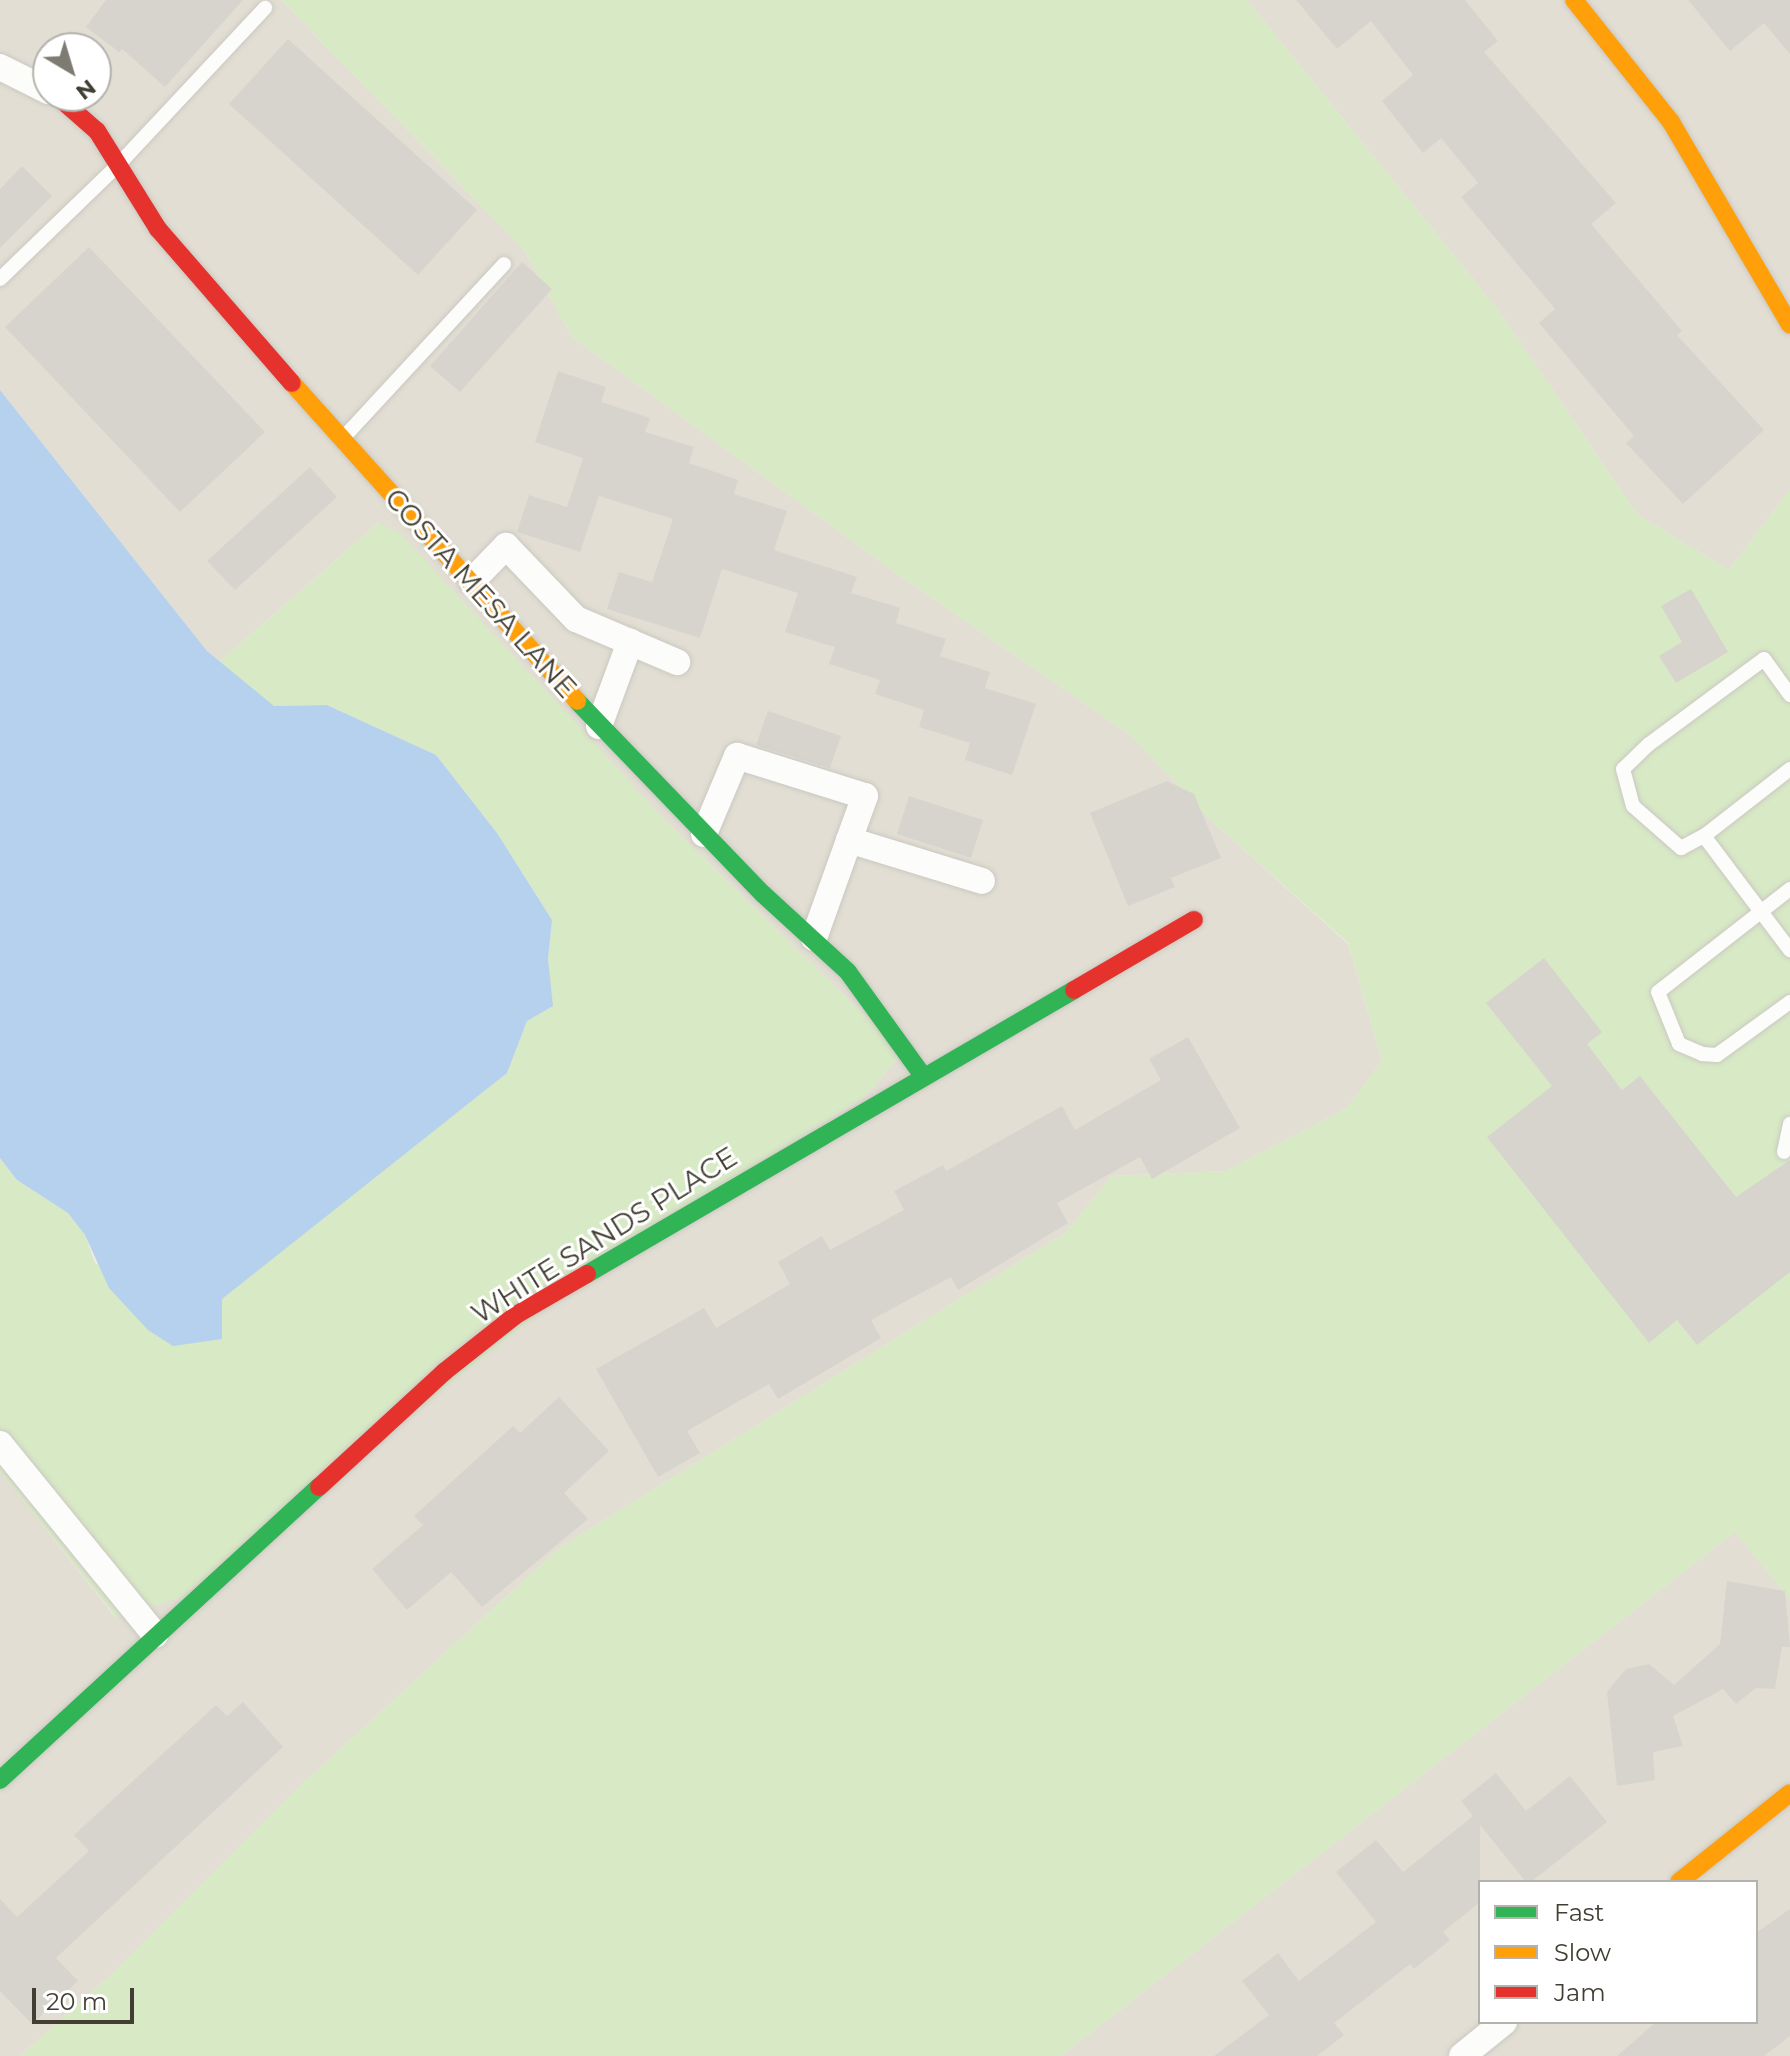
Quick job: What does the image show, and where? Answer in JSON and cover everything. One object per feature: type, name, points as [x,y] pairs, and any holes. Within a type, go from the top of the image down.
[{"type":"street","points":[[1574,0],[1671,122],[1790,325]]},
{"type":"street","points":[[0,67],[32,83]]},
{"type":"street","name":"COSTA MESA LANE","points":[[75,112],[97,131],[158,229],[599,726],[704,834],[848,972],[923,1076]]},
{"type":"street","points":[[472,581],[506,546],[553,601],[576,619],[677,662]]},
{"type":"street","points":[[599,726],[630,642]]},
{"type":"street","points":[[704,834],[737,756],[865,796],[814,938]]},
{"type":"street","points":[[849,840],[982,881]]},
{"type":"street","name":"WHITE SANDS PLACE","points":[[0,1780],[444,1372],[516,1315],[1194,920]]},
{"type":"street","points":[[0,1444],[155,1635]]},
{"type":"street","points":[[1681,1880],[1790,1793]]},
{"type":"street","points":[[1462,2056],[1502,2024]]},
{"type":"lane","points":[[0,279],[119,164],[265,8]]},
{"type":"lane","points":[[343,438],[504,264]]},
{"type":"lane","points":[[1790,695],[1764,659],[1649,744],[1623,769],[1633,806],[1654,829],[1681,848],[1704,836],[1790,769]]},
{"type":"lane","points":[[1704,836],[1790,950]]},
{"type":"lane","points":[[1790,889],[1762,914],[1658,992],[1665,1017],[1679,1044],[1717,1055],[1790,1002]]},
{"type":"lane","points":[[1784,1152],[1790,1124]]},
{"type":"shaded area","points":[[0,0],[281,0],[524,250],[572,337],[900,576],[1130,735],[1212,821],[1348,944],[1382,1061],[1347,1108],[1226,1171],[1112,1176],[1065,1233],[559,1548],[301,1785],[114,1972],[20,2056],[0,2056],[0,1472],[115,1617],[619,1251],[865,1096],[903,1053],[669,824],[378,523],[219,662],[207,651],[0,390]]},
{"type":"shaded area","points":[[1247,0],[1790,0],[1790,489],[1729,570],[1638,515],[1499,311]]},
{"type":"shaded area","points":[[1735,1532],[1790,1599],[1790,2056],[1061,2056]]},
{"type":"green space","points":[[281,0],[1247,0],[1499,311],[1638,515],[1729,570],[1790,489],[1790,1599],[1735,1532],[1061,2056],[20,2056],[114,1972],[301,1785],[559,1548],[1065,1233],[1112,1176],[1226,1171],[1347,1108],[1382,1061],[1348,943],[1212,821],[1130,735],[900,576],[572,337],[524,250]]},
{"type":"green space","points":[[378,523],[400,533],[669,824],[903,1053],[865,1096],[619,1251],[180,1598],[116,1617],[0,1472],[0,1158],[17,1180],[68,1213],[85,1235],[95,1263],[222,1339],[221,1299],[507,1073],[527,1021],[552,1006],[548,959],[552,920],[497,833],[436,755],[327,705],[274,706],[219,662]]},
{"type":"water","points":[[0,390],[207,651],[274,706],[327,705],[436,755],[497,833],[552,920],[548,959],[553,1006],[527,1021],[507,1073],[222,1299],[222,1339],[173,1346],[148,1330],[109,1288],[85,1235],[68,1213],[17,1180],[0,1158]]},
{"type":"building","points":[[106,0],[243,0],[165,87],[122,49],[119,52],[112,47],[112,32],[93,32],[86,27]]},
{"type":"building","points":[[1296,0],[1465,0],[1498,41],[1484,52],[1616,203],[1591,224],[1682,331],[1677,335],[1764,430],[1683,504],[1626,443],[1634,436],[1539,323],[1555,309],[1461,197],[1478,183],[1441,138],[1423,153],[1382,101],[1413,75],[1371,21],[1337,49]]},
{"type":"building","points":[[1688,0],[1790,0],[1790,54],[1764,23],[1730,51]]},
{"type":"building","points":[[288,39],[477,210],[418,275],[229,104]]},
{"type":"building","points":[[22,166],[52,196],[0,248],[0,189]]},
{"type":"building","points":[[89,247],[265,432],[180,512],[5,327]]},
{"type":"building","points":[[522,262],[552,289],[460,392],[430,366]]},
{"type":"building","points":[[558,371],[606,387],[601,402],[650,418],[645,432],[694,447],[689,463],[738,480],[734,494],[787,511],[774,550],[857,577],[851,593],[900,608],[896,623],[946,639],[940,656],[990,672],[985,688],[1036,704],[1012,775],[965,760],[970,743],[919,727],[924,710],[875,694],[880,680],[829,664],[835,647],[785,632],[798,593],[722,569],[700,638],[607,609],[619,572],[652,582],[673,519],[599,496],[580,552],[517,532],[529,495],[567,507],[583,458],[535,442]]},
{"type":"building","points":[[310,467],[337,497],[235,590],[207,561]]},
{"type":"building","points":[[1691,589],[1728,652],[1676,683],[1659,656],[1682,642],[1661,606]]},
{"type":"building","points":[[768,711],[841,736],[830,768],[756,745]]},
{"type":"building","points":[[1167,781],[1194,794],[1221,858],[1171,878],[1175,887],[1128,906],[1090,813]]},
{"type":"building","points":[[909,796],[983,820],[971,858],[897,834]]},
{"type":"building","points":[[1544,958],[1602,1032],[1587,1044],[1622,1090],[1640,1076],[1736,1197],[1790,1160],[1790,1272],[1697,1345],[1677,1320],[1649,1343],[1487,1137],[1552,1086],[1486,1003]]},
{"type":"building","points":[[1188,1037],[1240,1128],[1152,1179],[1140,1157],[1057,1203],[1068,1223],[958,1290],[951,1277],[871,1320],[881,1338],[778,1399],[769,1384],[687,1431],[700,1453],[658,1477],[596,1369],[704,1308],[716,1328],[790,1284],[778,1262],[822,1236],[830,1250],[904,1210],[894,1191],[943,1165],[946,1171],[1062,1106],[1075,1130],[1161,1080],[1149,1059]]},
{"type":"building","points":[[559,1397],[609,1451],[564,1493],[588,1519],[482,1607],[451,1572],[407,1610],[372,1569],[423,1525],[414,1516],[513,1426],[520,1433]]},
{"type":"building","points":[[1727,1581],[1785,1591],[1790,1647],[1782,1647],[1775,1689],[1756,1688],[1736,1704],[1723,1689],[1673,1716],[1683,1746],[1653,1752],[1655,1780],[1617,1786],[1607,1692],[1626,1669],[1649,1664],[1674,1685],[1720,1644]]},
{"type":"building","points":[[243,1702],[283,1747],[56,1958],[78,1981],[32,2024],[0,1991],[0,1899],[17,1917],[89,1851],[74,1835],[216,1705],[227,1716]]},
{"type":"building","points":[[1496,1773],[1526,1811],[1570,1776],[1607,1822],[1534,1880],[1524,1880],[1480,1825],[1478,1904],[1443,1932],[1450,1940],[1414,1969],[1410,1964],[1334,2023],[1344,2035],[1317,2056],[1214,2056],[1269,2015],[1242,1981],[1278,1953],[1299,1981],[1376,1922],[1336,1872],[1376,1840],[1403,1872],[1473,1816],[1461,1801]]},
{"type":"building","points":[[1790,1909],[1790,2036],[1764,2056],[1617,2056],[1654,2024],[1758,2024],[1758,1932]]},
{"type":"traffic: fast","points":[[577,701],[763,894],[848,972],[923,1076]]},
{"type":"traffic: fast","points":[[587,1274],[1074,990]]},
{"type":"traffic: fast","points":[[0,1780],[319,1487]]},
{"type":"traffic: slow","points":[[1574,0],[1671,122],[1790,325]]},
{"type":"traffic: slow","points":[[292,383],[577,701]]},
{"type":"traffic: slow","points":[[1681,1880],[1790,1793]]},
{"type":"traffic: jam","points":[[75,112],[97,131],[158,229],[292,383]]},
{"type":"traffic: jam","points":[[1074,990],[1194,920]]},
{"type":"traffic: jam","points":[[319,1487],[444,1372],[516,1315],[587,1274]]}]
